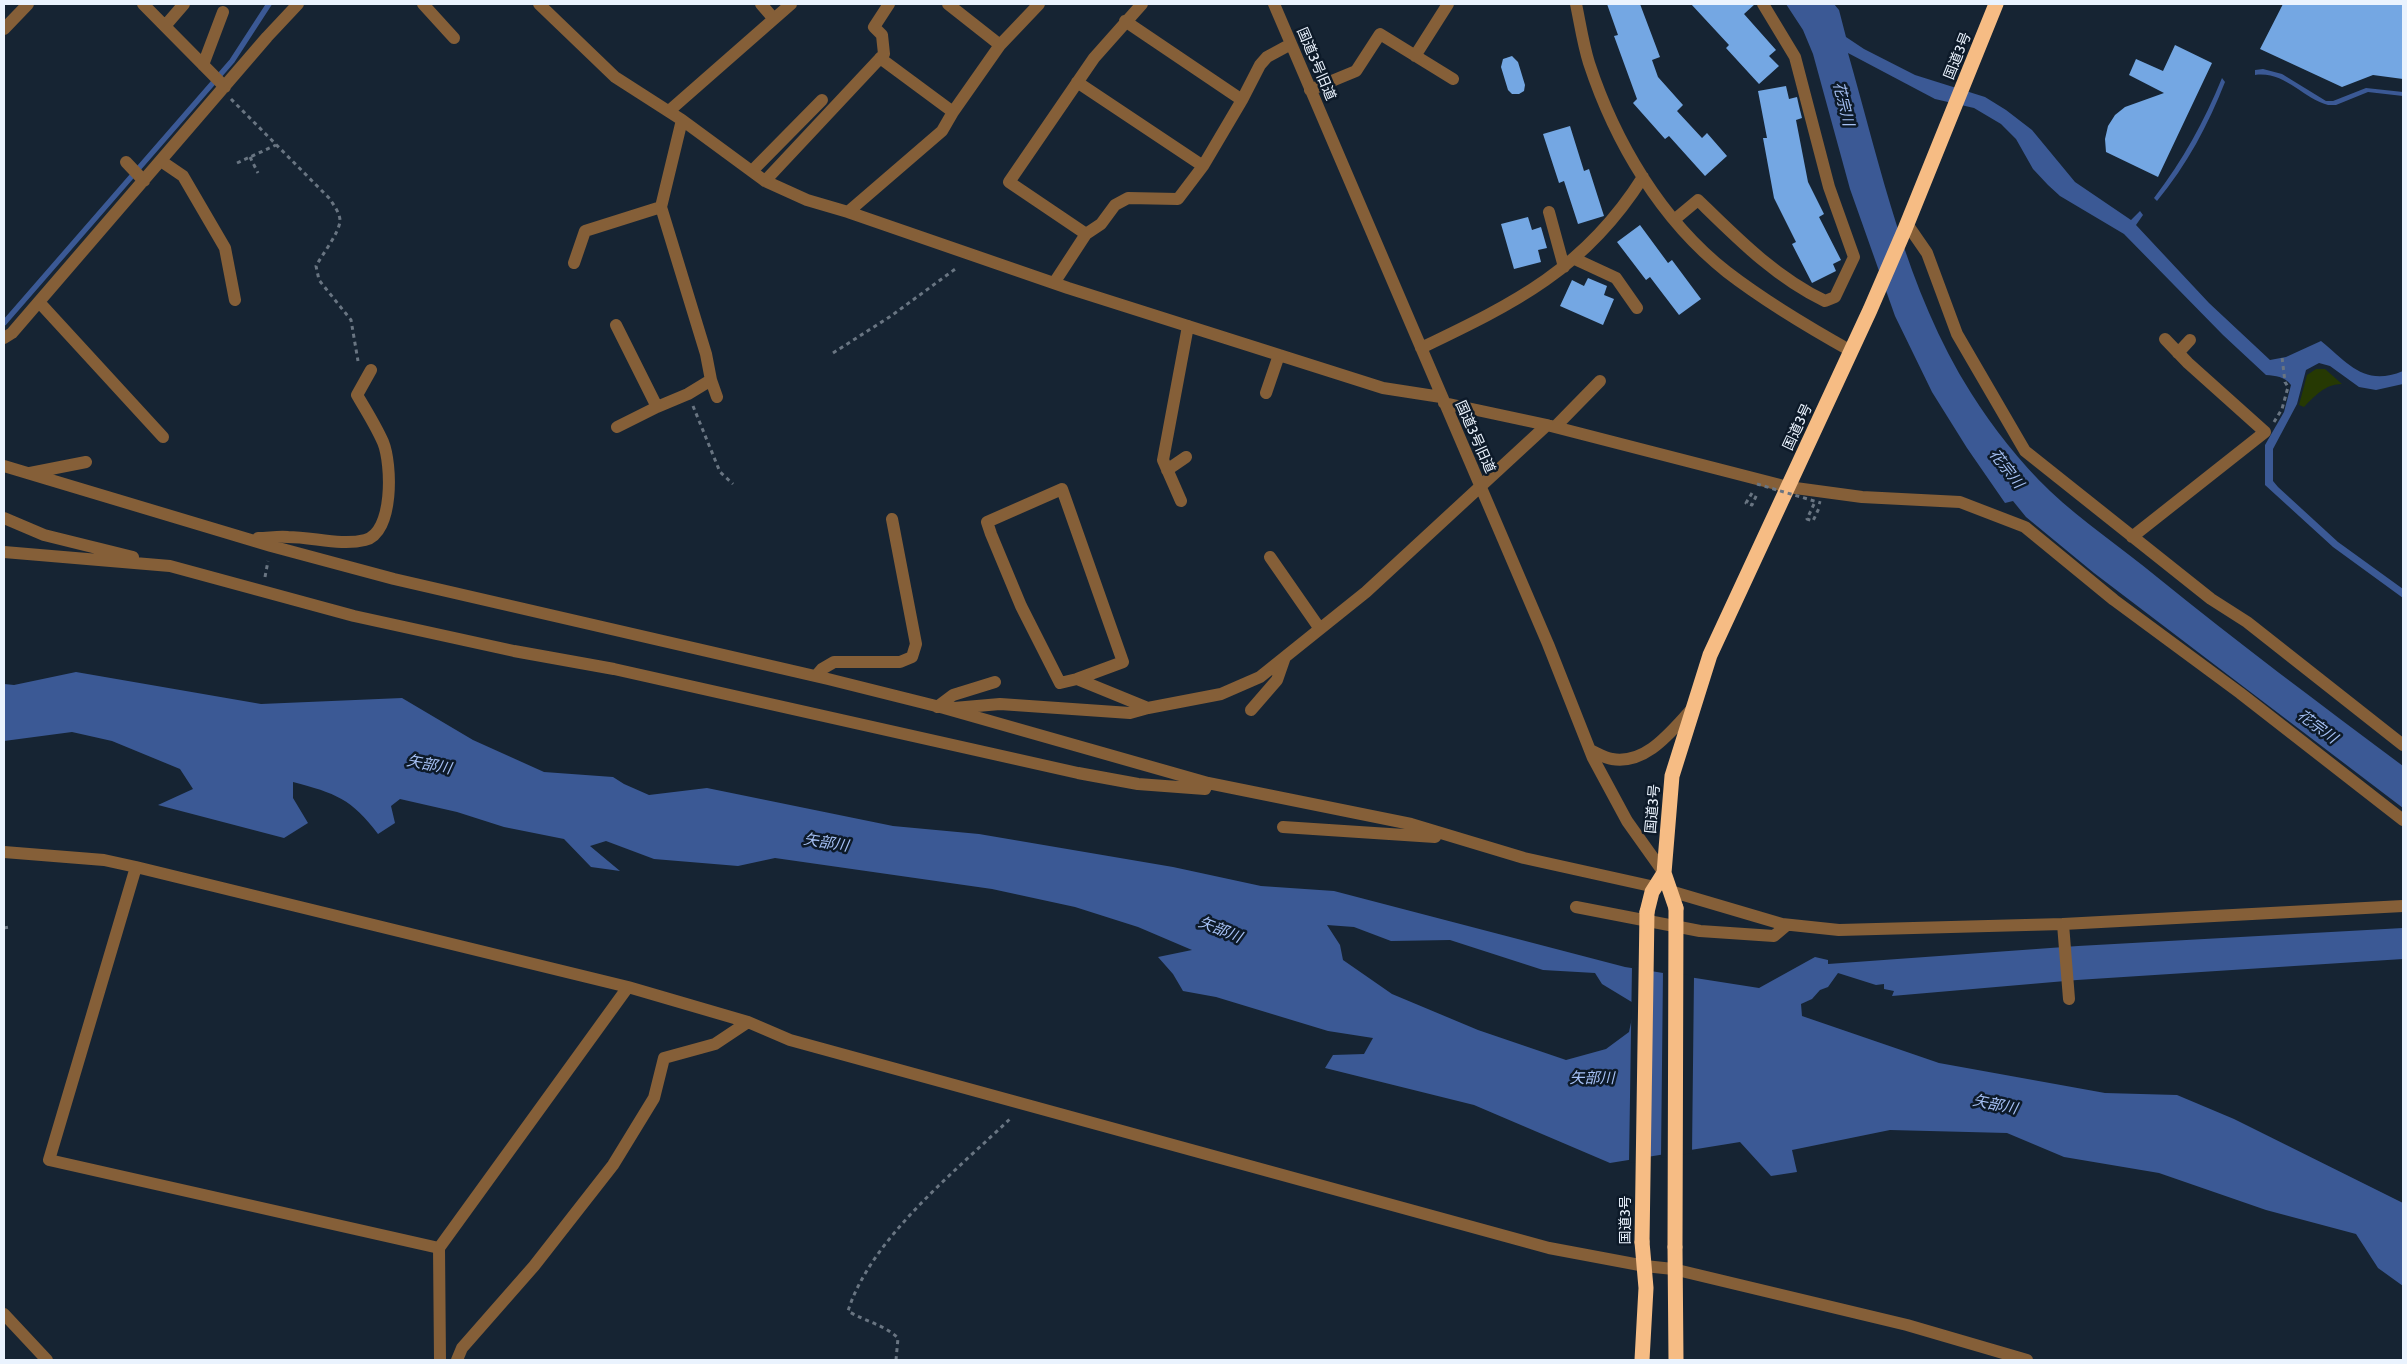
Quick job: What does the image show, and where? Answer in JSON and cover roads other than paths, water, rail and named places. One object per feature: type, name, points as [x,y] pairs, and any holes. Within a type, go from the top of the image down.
[{"type":"highway","name":"国道3号","points":[[1642,1360],[1645,1266],[1642,1242],[1647,912],[1662,889],[1672,776],[1710,655],[1870,310],[1996,4]]},
{"type":"highway","name":"国道3号","points":[[1662,889],[1676,908],[1675,1246],[1673,1269],[1676,1360]]},
{"type":"street","points":[[4,29],[28,4]]},
{"type":"street","points":[[143,4],[203,65],[223,89]]},
{"type":"street","points":[[165,26],[184,4]]},
{"type":"street","points":[[4,338],[12,333],[267,37],[298,4]]},
{"type":"street","points":[[423,4],[454,38]]},
{"type":"street","points":[[539,4],[615,77],[682,120],[765,181],[807,200],[1188,326],[1383,388],[1443,400],[1551,426],[1788,487],[1862,497],[1960,502],[2025,527],[2114,600],[2248,700],[2403,820]]},
{"type":"street","points":[[760,4],[774,19]]},
{"type":"street","points":[[669,111],[792,4]]},
{"type":"street","points":[[765,181],[884,54],[882,35],[874,27],[888,4]]},
{"type":"street","points":[[948,4],[1000,45]]},
{"type":"street","points":[[848,212],[942,131],[952,112],[1000,45],[1039,4]]},
{"type":"street","points":[[1086,234],[1009,182],[1094,58],[1142,4]]},
{"type":"street","name":"国道3号旧道","points":[[1274,4],[1548,644],[1590,750],[1626,821],[1664,873]]},
{"type":"street","points":[[1416,56],[1448,4]]},
{"type":"street","points":[[1576,4],[1589,62],[1621,141],[1643,178],[1674,220],[1726,271],[1797,322],[1851,351]]},
{"type":"street","points":[[1674,220],[1698,200],[1754,254],[1810,293],[1825,301],[1835,297],[1854,257],[1830,187],[1794,57],[1763,4]]},
{"type":"street","points":[[203,65],[223,12]]},
{"type":"street","points":[[1125,22],[1242,100]]},
{"type":"street","points":[[1310,90],[1356,71],[1380,34],[1453,79]]},
{"type":"street","points":[[1054,282],[1086,234],[1101,224],[1115,205],[1128,198],[1178,199],[1203,166],[1242,100],[1260,65],[1267,57],[1291,44]]},
{"type":"street","points":[[880,58],[952,112]]},
{"type":"street","points":[[1077,82],[1203,166]]},
{"type":"street","points":[[752,171],[822,100]]},
{"type":"street","points":[[682,120],[661,206],[706,354],[711,380],[717,397]]},
{"type":"street","points":[[161,160],[183,176],[225,248],[235,300]]},
{"type":"street","points":[[126,162],[144,181]]},
{"type":"street","points":[[1421,348],[1498,311],[1546,282],[1584,251],[1629,200],[1643,178]]},
{"type":"street","points":[[574,263],[585,231],[661,206]]},
{"type":"street","points":[[1549,212],[1564,267]]},
{"type":"street","points":[[1906,226],[1927,254],[1957,334],[2025,451],[2211,599],[2247,622],[2403,745]]},
{"type":"street","points":[[1574,258],[1616,278],[1637,308]]},
{"type":"street","points":[[39,302],[163,437]]},
{"type":"street","points":[[616,325],[657,407]]},
{"type":"street","points":[[1181,501],[1163,460],[1188,326]]},
{"type":"street","points":[[2132,537],[2265,432],[2165,339]]},
{"type":"street","points":[[2178,353],[2190,340]]},
{"type":"street","points":[[1266,393],[1279,355]]},
{"type":"street","points":[[248,539],[288,536],[352,542],[367,540],[380,529],[386,514],[389,478],[384,444],[357,395],[371,370]]},
{"type":"street","points":[[617,427],[688,394],[711,380]]},
{"type":"street","points":[[940,708],[1000,704],[1130,713],[1221,694],[1260,677],[1366,592],[1480,485],[1551,426],[1600,381]]},
{"type":"street","points":[[1167,470],[1186,457]]},
{"type":"street","points":[[28,474],[86,462]]},
{"type":"street","points":[[4,466],[271,546],[394,579],[816,676],[940,708],[1208,783],[1411,824],[1524,858],[1662,889],[1787,925],[1839,930],[2063,924],[2403,906]]},
{"type":"street","points":[[1077,679],[1123,662],[1062,489],[987,522],[1021,606],[1060,683],[1077,679],[1148,708]]},
{"type":"street","points":[[4,518],[44,535],[263,590],[354,616],[514,651],[614,669],[1078,773],[1138,784],[1205,789],[1208,783]]},
{"type":"street","points":[[816,676],[822,669],[834,662],[900,662],[912,657],[916,644],[892,519]]},
{"type":"street","points":[[4,552],[170,566]]},
{"type":"street","points":[[1270,556],[1320,629]]},
{"type":"street","points":[[1251,710],[1277,680],[1285,657]]},
{"type":"street","points":[[940,708],[954,695],[995,682]]},
{"type":"street","points":[[1590,750],[1611,759],[1628,759],[1641,756],[1662,741],[1693,708]]},
{"type":"street","points":[[1283,827],[1459,839]]},
{"type":"street","points":[[4,852],[104,860],[628,987],[748,1022],[790,1040],[1550,1248],[1645,1266],[1673,1269],[1907,1325],[2027,1360]]},
{"type":"street","points":[[136,867],[49,1160],[439,1248]]},
{"type":"street","points":[[1576,907],[1700,931],[1774,936],[1787,925]]},
{"type":"street","points":[[2063,924],[2069,999]]},
{"type":"street","points":[[440,1360],[439,1248],[628,987]]},
{"type":"street","points":[[458,1360],[462,1348],[534,1266],[614,1165],[654,1098],[664,1058],[715,1044],[748,1022]]},
{"type":"street","points":[[4,1314],[47,1360]]},
{"type":"water","name":"花宗川","points":[[1786,4],[1834,4],[1839,10],[1846,37],[1864,49],[1915,75],[1985,97],[2006,110],[2032,130],[2075,182],[2131,220],[2140,211],[2143,215],[2136,225],[2209,303],[2270,360],[2286,357],[2321,341],[2349,365],[2368,375],[2390,375],[2403,371],[2403,384],[2376,390],[2359,387],[2330,366],[2319,363],[2306,370],[2297,404],[2273,449],[2273,481],[2338,542],[2403,589],[2403,598],[2333,547],[2265,485],[2265,445],[2284,412],[2291,385],[2286,380],[2266,375],[2223,335],[2124,234],[2060,196],[2033,169],[2016,139],[2001,124],[1974,108],[1935,99],[1848,53],[1884,184],[1912,270],[1948,354],[1988,419],[2039,480],[2076,513],[2248,649],[2403,766],[2403,808],[2094,573],[2026,517],[2013,501],[2005,503],[1967,448],[1932,392],[1895,316],[1850,189],[1813,54],[1803,30]]},
{"type":"water","points":[[2263,69],[2282,74],[2326,101],[2333,101],[2366,88],[2403,92],[2403,96],[2368,92],[2336,105],[2328,105],[2319,102],[2275,77],[2255,75],[2255,70]]},
{"type":"water","points":[[2222,78],[2225,82],[2204,129],[2178,173],[2157,201],[2154,198],[2192,140]]},
{"type":"water","name":"矢部川","points":[[76,672],[261,704],[402,698],[473,740],[544,772],[613,777],[649,795],[707,788],[893,826],[979,834],[1173,867],[1261,886],[1334,891],[1625,967],[1759,988],[1815,957],[1828,960],[1828,964],[2078,946],[2403,928],[2403,959],[2077,980],[1892,996],[1894,991],[1884,989],[1884,984],[1876,985],[1838,973],[1828,987],[1820,990],[1812,999],[1801,1004],[1802,1016],[1939,1063],[2105,1093],[2177,1095],[2234,1119],[2403,1203],[2403,1286],[2378,1268],[2356,1234],[2266,1210],[2159,1173],[2064,1157],[2007,1133],[1890,1130],[1792,1150],[1797,1172],[1771,1176],[1740,1142],[1610,1163],[1474,1105],[1325,1068],[1333,1055],[1364,1054],[1373,1038],[1328,1031],[1216,997],[1183,991],[1173,974],[1158,957],[1192,950],[1138,927],[1075,907],[992,889],[775,858],[738,866],[654,859],[606,841],[590,846],[620,871],[591,867],[564,839],[504,827],[457,812],[400,799],[391,806],[395,823],[378,834],[360,813],[342,799],[293,782],[293,798],[308,823],[284,838],[158,805],[193,789],[180,769],[112,741],[72,732],[4,741],[4,684],[14,685]],"holes":[[[1327,925],[1354,927],[1391,941],[1450,940],[1543,970],[1595,973],[1602,984],[1635,1004],[1629,1032],[1606,1049],[1566,1060],[1478,1030],[1392,994],[1343,960],[1340,945]]]},
{"type":"waterway","points":[[4,323],[232,61],[269,4]]}]
